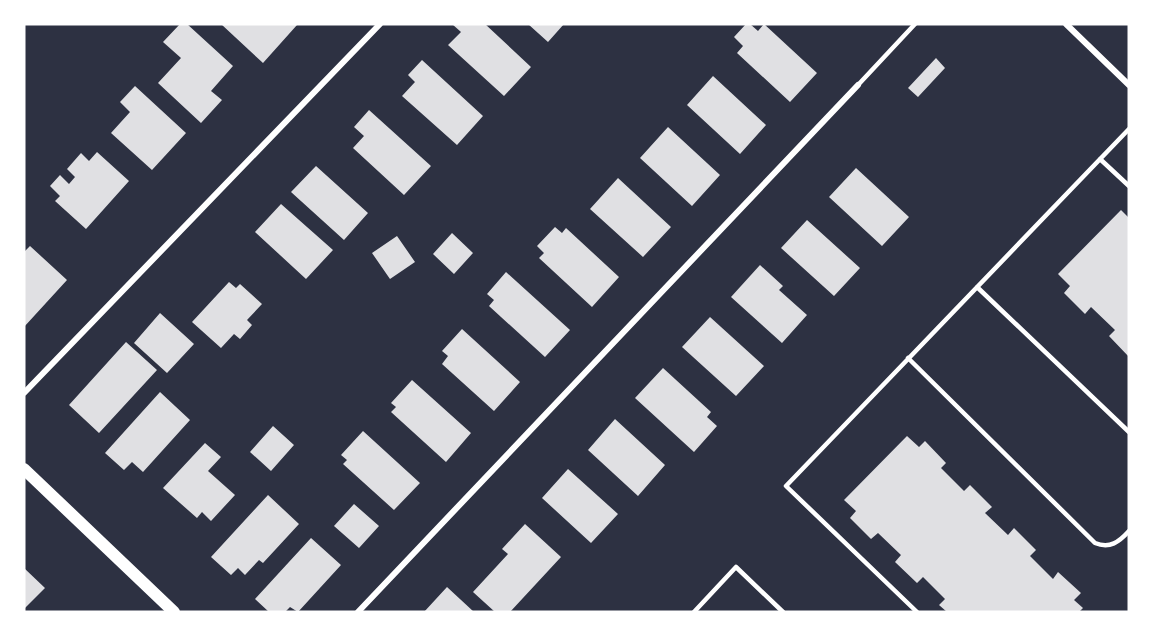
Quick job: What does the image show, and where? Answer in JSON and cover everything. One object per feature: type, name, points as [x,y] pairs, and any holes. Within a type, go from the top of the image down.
[{"type":"main road","points":[[24,469],[174,612]]},
{"type":"street","points":[[24,393],[380,24]]},
{"type":"street","points":[[1067,25],[1129,85]]},
{"type":"street","points":[[358,612],[858,85]]},
{"type":"lane","points":[[858,85],[915,24]]},
{"type":"lane","points":[[917,612],[786,486],[1129,129]]},
{"type":"lane","points":[[1100,159],[1129,186]]},
{"type":"lane","points":[[977,287],[1129,432]]},
{"type":"lane","points":[[909,358],[1095,543],[1104,546],[1114,544],[1129,531]]},
{"type":"lane","points":[[694,612],[736,567],[783,612]]},
{"type":"building","points":[[180,24],[187,24],[233,66],[211,91],[222,100],[201,123],[158,83],[181,58],[163,42]]},
{"type":"building","points":[[221,24],[296,24],[297,25],[263,63]]},
{"type":"building","points":[[452,24],[485,24],[531,67],[504,96],[448,45],[461,32]]},
{"type":"building","points":[[528,24],[564,24],[548,42]]},
{"type":"building","points":[[746,24],[750,24],[758,31],[764,24],[817,73],[790,102],[737,53],[743,46],[734,37]]},
{"type":"building","points":[[936,58],[945,68],[918,97],[908,88]]},
{"type":"building","points":[[422,60],[483,116],[457,145],[402,96],[415,82],[408,75]]},
{"type":"building","points":[[713,76],[766,125],[740,154],[687,105]]},
{"type":"building","points":[[135,86],[186,133],[152,170],[111,133],[130,112],[120,102]]},
{"type":"building","points":[[369,110],[431,166],[404,195],[353,148],[364,136],[354,127]]},
{"type":"building","points":[[668,127],[720,175],[692,206],[640,158]]},
{"type":"building","points":[[97,152],[129,181],[86,229],[55,201],[60,196],[50,186],[60,175],[69,184],[75,177],[67,169],[81,153],[89,161]]},
{"type":"building","points":[[316,166],[368,213],[344,240],[291,192]]},
{"type":"building","points":[[856,168],[909,217],[882,246],[829,197]]},
{"type":"building","points":[[618,178],[671,227],[643,257],[590,209]]},
{"type":"building","points":[[281,204],[333,250],[306,279],[255,232]]},
{"type":"building","points":[[1121,210],[1129,218],[1129,357],[1109,336],[1115,330],[1091,307],[1085,314],[1064,293],[1070,286],[1058,274]]},
{"type":"building","points":[[807,220],[860,268],[834,296],[781,248]]},
{"type":"building","points":[[555,227],[562,233],[566,228],[619,277],[592,307],[539,258],[544,253],[537,246]]},
{"type":"building","points":[[452,233],[473,253],[454,274],[433,254]]},
{"type":"building","points":[[397,236],[415,262],[390,279],[372,253]]},
{"type":"building","points":[[30,246],[67,280],[24,327],[24,252]]},
{"type":"building","points":[[760,265],[783,286],[779,290],[807,315],[782,343],[731,297]]},
{"type":"building","points":[[506,272],[570,330],[545,357],[489,306],[494,300],[487,294]]},
{"type":"building","points":[[229,282],[236,288],[240,284],[262,304],[247,320],[252,325],[240,339],[234,334],[221,348],[192,322]]},
{"type":"building","points":[[160,313],[194,344],[167,373],[134,343]]},
{"type":"building","points":[[710,317],[764,366],[736,396],[682,347]]},
{"type":"building","points":[[462,329],[520,382],[494,411],[442,364],[448,356],[442,351]]},
{"type":"building","points":[[126,342],[157,370],[99,433],[69,405]]},
{"type":"building","points":[[663,368],[711,412],[707,417],[717,426],[694,452],[635,398]]},
{"type":"building","points":[[412,380],[471,433],[446,462],[391,412],[396,407],[391,403]]},
{"type":"building","points":[[160,392],[190,420],[143,472],[132,462],[124,470],[105,453]]},
{"type":"building","points":[[615,419],[665,465],[638,496],[588,450]]},
{"type":"building","points":[[273,426],[294,445],[271,471],[250,452]]},
{"type":"building","points":[[363,431],[420,483],[394,510],[343,464],[347,460],[341,455]]},
{"type":"building","points":[[907,436],[919,447],[925,441],[946,463],[941,468],[964,491],[970,485],[992,507],[985,513],[1008,535],[1014,528],[1036,550],[1030,556],[1053,579],[1058,572],[1081,593],[1074,600],[1083,608],[1079,612],[947,612],[939,605],[945,599],[923,577],[917,583],[895,562],[901,555],[878,533],[871,539],[850,518],[856,511],[844,500]]},
{"type":"building","points":[[205,443],[221,457],[208,471],[235,495],[211,521],[202,512],[197,518],[163,488]]},
{"type":"building","points":[[568,469],[618,514],[591,543],[542,498]]},
{"type":"building","points":[[268,495],[299,524],[263,563],[259,560],[245,575],[238,568],[231,575],[211,557]]},
{"type":"building","points":[[354,504],[379,526],[359,548],[334,526]]},
{"type":"building","points":[[525,524],[561,557],[510,612],[495,612],[473,592],[508,554],[502,549]]},
{"type":"building","points":[[311,538],[341,565],[298,612],[290,607],[285,612],[269,612],[255,599]]},
{"type":"building","points":[[24,568],[45,588],[24,609]]},
{"type":"building","points":[[447,587],[474,612],[424,612]]}]
